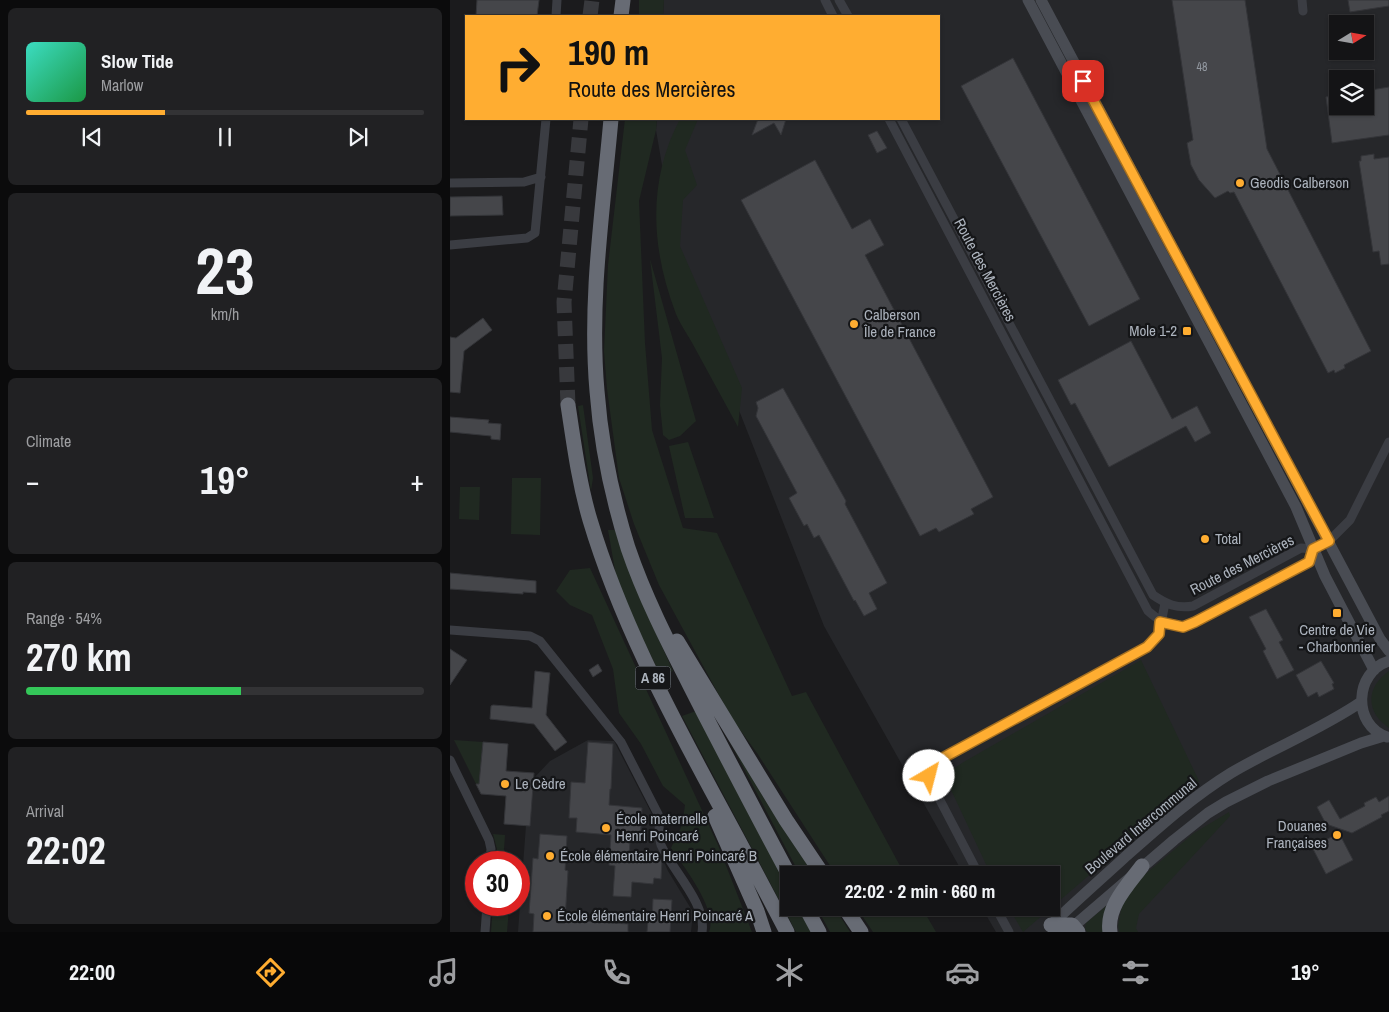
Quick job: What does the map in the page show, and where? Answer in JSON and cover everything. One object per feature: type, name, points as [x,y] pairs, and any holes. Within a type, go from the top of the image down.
[{"type":"highway","points":[[621,15],[623,0]]},
{"type":"highway","name":"A 86","points":[[611,120],[595,303],[597,392],[604,451],[614,500],[629,549],[649,600],[672,650],[784,866]]},
{"type":"highway","name":"A 86","points":[[568,405],[580,480],[590,519],[627,622],[714,795],[787,932]]},
{"type":"highway","points":[[649,600],[664,616],[786,820],[817,866]]},
{"type":"highway","points":[[714,795],[714,813],[757,911],[764,932]]},
{"type":"highway","points":[[1110,932],[1110,915],[1121,895],[1142,866]]},
{"type":"highway","points":[[810,916],[819,932]]},
{"type":"highway","points":[[850,916],[861,932]]},
{"type":"highway","points":[[1051,924],[1072,930]]},
{"type":"main road","points":[[1028,0],[1296,507],[1313,549],[1374,670]]},
{"type":"main road","points":[[1041,0],[1380,639],[1389,651]]},
{"type":"main road","points":[[1386,737],[1369,724],[1361,702],[1366,680],[1374,670],[1389,661]]},
{"type":"main road","name":"Boulevard Intercommunal","points":[[1051,924],[1190,802],[1230,774],[1278,747],[1320,727],[1361,702]]},
{"type":"main road","name":"Boulevard Intercommunal","points":[[1072,930],[1142,866],[1208,813],[1245,791],[1361,743],[1386,737]]},
{"type":"street","points":[[556,15],[557,0]]},
{"type":"street","points":[[825,0],[833,15]]},
{"type":"street","points":[[839,0],[847,15]]},
{"type":"street","points":[[1302,0],[1303,11]]},
{"type":"street","points":[[450,245],[527,238],[533,235],[536,230],[546,120]]},
{"type":"street","name":"Route des Mercières","points":[[890,120],[1148,611],[1160,622],[1183,627],[1309,562],[1313,549],[1301,548],[1192,606],[1176,606],[1165,603],[1153,595],[902,120]]},
{"type":"street","points":[[450,183],[524,182],[541,177]]},
{"type":"street","points":[[1313,549],[1329,541],[1350,520],[1389,442]]},
{"type":"street","points":[[974,866],[930,781],[929,776],[932,764],[1147,647],[1159,634],[1165,603]]},
{"type":"street","points":[[450,630],[525,636],[538,639],[621,742],[658,814],[660,842],[669,861],[697,904],[702,920],[702,932]]},
{"type":"street","points":[[450,760],[489,840],[491,851]]},
{"type":"street","points":[[485,932],[486,916]]},
{"type":"street","points":[[1000,916],[1009,932]]},
{"type":"shaded area","points":[[639,0],[664,0],[663,15],[639,15]]},
{"type":"shaded area","points":[[664,0],[1389,0],[1389,932],[996,932],[987,916],[1060,916],[1060,866],[959,866],[824,626],[677,253],[656,130],[657,120],[940,120],[940,15],[663,15]]},
{"type":"shaded area","points":[[625,120],[657,120],[639,201],[645,343],[652,430],[683,528],[717,533],[792,696],[806,692],[900,866],[830,866],[757,753],[732,719],[659,585],[634,524],[619,478],[604,351],[608,265]]},
{"type":"shaded area","points":[[680,120],[698,120],[685,150],[697,185],[683,200],[680,246],[742,388],[738,427],[676,314],[661,265],[656,215],[662,166],[669,143]]},
{"type":"shaded area","points":[[650,259],[696,421],[680,436],[669,440],[663,435],[660,405],[662,358]]},
{"type":"shaded area","points":[[583,405],[593,478],[591,491],[578,406]]},
{"type":"shaded area","points":[[688,442],[714,518],[685,518],[669,446]]},
{"type":"shaded area","points":[[512,478],[541,478],[540,535],[511,534]]},
{"type":"shaded area","points":[[460,487],[480,487],[479,520],[459,519]]},
{"type":"shaded area","points":[[608,530],[615,530],[642,602],[673,671],[661,676],[631,615],[616,576]]},
{"type":"shaded area","points":[[590,568],[718,845],[752,932],[709,932],[709,912],[691,877],[671,848],[682,825],[685,805],[663,786],[641,744],[619,713],[613,669],[592,615],[570,605],[556,591],[570,570]]},
{"type":"shaded area","points":[[1141,660],[1199,781],[1060,900],[1060,866],[987,866],[944,775]]},
{"type":"shaded area","points":[[1389,671],[1389,728],[1376,715],[1371,700],[1376,684]]},
{"type":"shaded area","points":[[696,711],[780,872],[780,902],[682,716]]},
{"type":"shaded area","points":[[724,731],[808,866],[795,866]]},
{"type":"shaded area","points":[[454,740],[483,742],[479,784],[476,784]]},
{"type":"shaded area","points":[[588,740],[614,741],[657,824],[653,837],[668,871],[693,912],[691,932],[518,932],[519,916],[530,916],[530,851],[524,851],[526,825],[530,825],[534,778],[550,761]]},
{"type":"shaded area","points":[[1229,812],[1230,816],[1139,914],[1136,928],[1138,932],[1119,932],[1118,925],[1122,905],[1130,887],[1194,833]]},
{"type":"shaded area","points":[[493,834],[505,835],[504,851],[497,851]]},
{"type":"shaded area","points":[[1112,901],[1107,932],[1087,932],[1085,929],[1086,923]]},
{"type":"shaded area","points":[[492,916],[508,916],[507,932],[491,932]]},
{"type":"shaded area","points":[[788,916],[803,916],[812,932],[796,932]]},
{"type":"shaded area","points":[[821,916],[840,916],[850,932],[830,932]]},
{"type":"shaded area","points":[[862,916],[927,916],[936,932],[873,932]]},
{"type":"shaded area","points":[[1014,916],[1042,916],[1023,932]]},
{"type":"building","points":[[477,0],[539,0],[537,15],[476,15]]},
{"type":"building","name":"Geodis Calberson","points":[[1172,0],[1245,0],[1267,149],[1371,351],[1344,365],[1345,368],[1335,373],[1334,370],[1328,373],[1234,192],[1230,193],[1228,191],[1215,198],[1199,180],[1191,165],[1187,143],[1193,140]]},
{"type":"building","points":[[1348,0],[1389,0],[1389,6],[1350,12]]},
{"type":"building","points":[[1013,58],[1140,299],[1089,326],[961,86]]},
{"type":"building","points":[[1389,87],[1389,135],[1332,143],[1326,97],[1329,96],[1329,115],[1374,115],[1374,90]]},
{"type":"building","points":[[758,120],[786,120],[781,135],[774,123],[752,135]]},
{"type":"building","points":[[877,131],[887,148],[877,153],[868,135]]},
{"type":"building","points":[[1374,154],[1374,159],[1389,157],[1389,264],[1381,265],[1379,251],[1373,252],[1359,161],[1361,161],[1361,156]]},
{"type":"building","name":"Calberson Île de France","points":[[815,160],[852,229],[870,219],[884,245],[865,255],[993,497],[971,509],[974,514],[939,532],[936,528],[920,536],[741,200]]},
{"type":"building","points":[[502,196],[503,215],[450,216],[450,197]]},
{"type":"building","points":[[483,318],[492,330],[464,351],[460,393],[450,392],[450,337],[456,338]]},
{"type":"building","points":[[1131,341],[1172,419],[1197,406],[1211,433],[1195,442],[1186,426],[1109,467],[1075,403],[1071,405],[1058,380]]},
{"type":"building","points":[[783,388],[846,501],[845,504],[887,583],[869,593],[877,609],[864,616],[819,535],[814,538],[807,524],[804,526],[789,498],[797,493],[756,416],[758,408],[756,402]]},
{"type":"building","points":[[450,417],[489,420],[488,423],[501,424],[500,440],[491,439],[491,436],[450,432]]},
{"type":"building","points":[[450,573],[536,581],[536,593],[523,592],[523,594],[450,589]]},
{"type":"building","points":[[1266,609],[1283,640],[1279,642],[1294,670],[1277,679],[1263,651],[1266,649],[1249,617]]},
{"type":"building","points":[[450,649],[467,660],[450,685]]},
{"type":"building","points":[[1321,661],[1334,683],[1332,684],[1334,689],[1319,697],[1317,692],[1308,697],[1296,675]]},
{"type":"building","points":[[598,664],[602,671],[593,677],[589,670]]},
{"type":"building","points":[[535,671],[550,673],[546,715],[567,742],[555,751],[534,724],[490,719],[491,706],[493,705],[532,708]]},
{"type":"building","name":"Le Cèdre","points":[[483,742],[508,744],[506,771],[534,773],[530,826],[504,824],[506,796],[481,794],[476,784],[479,784]]},
{"type":"building","points":[[588,742],[613,744],[609,805],[642,808],[640,842],[630,840],[629,858],[662,860],[661,879],[654,878],[653,884],[632,882],[631,897],[613,896],[615,866],[609,865],[611,835],[576,832],[577,818],[569,818],[571,782],[585,783]]},
{"type":"building","points":[[1389,796],[1389,811],[1381,815],[1382,817],[1352,833],[1326,824],[1317,807],[1329,800],[1340,819],[1365,806],[1364,803],[1376,797],[1379,802]]},
{"type":"building","points":[[1339,833],[1353,860],[1326,874],[1312,847]]},
{"type":"building","points":[[540,834],[567,836],[565,870],[568,871],[565,920],[628,924],[628,932],[533,932],[534,914],[530,913],[530,899],[533,858],[538,859]]},
{"type":"building","points":[[653,899],[672,900],[670,932],[647,932],[648,920],[652,921]]},
{"type":"tunnel","points":[[590,15],[592,0]]},
{"type":"tunnel","points":[[568,405],[564,302],[581,120]]},
{"type":"place","name":"Geodis Calberson","points":[[1240,183]]},
{"type":"place","name":"Calberson Île de France","points":[[854,324]]},
{"type":"place","name":"Mole 1-2","points":[[1187,331]]},
{"type":"place","name":"Total","points":[[1205,539]]},
{"type":"place","name":"Centre de Vie - Charbonnier","points":[[1337,613]]},
{"type":"place","name":"Le Cèdre","points":[[505,784]]},
{"type":"place","name":"École maternelle Henri Poincaré","points":[[606,828]]},
{"type":"place","name":"Douanes Françaises","points":[[1337,835]]},
{"type":"place","name":"École élémentaire Henri Poincaré B","points":[[550,856]]},
{"type":"place","name":"École élémentaire Henri Poincaré A","points":[[547,916]]},
{"type":"route","points":[[929,776],[932,764],[937,761],[1147,647],[1159,634],[1160,622],[1183,627],[1188,626],[1309,562],[1313,549],[1329,541],[1083,81]]}]
